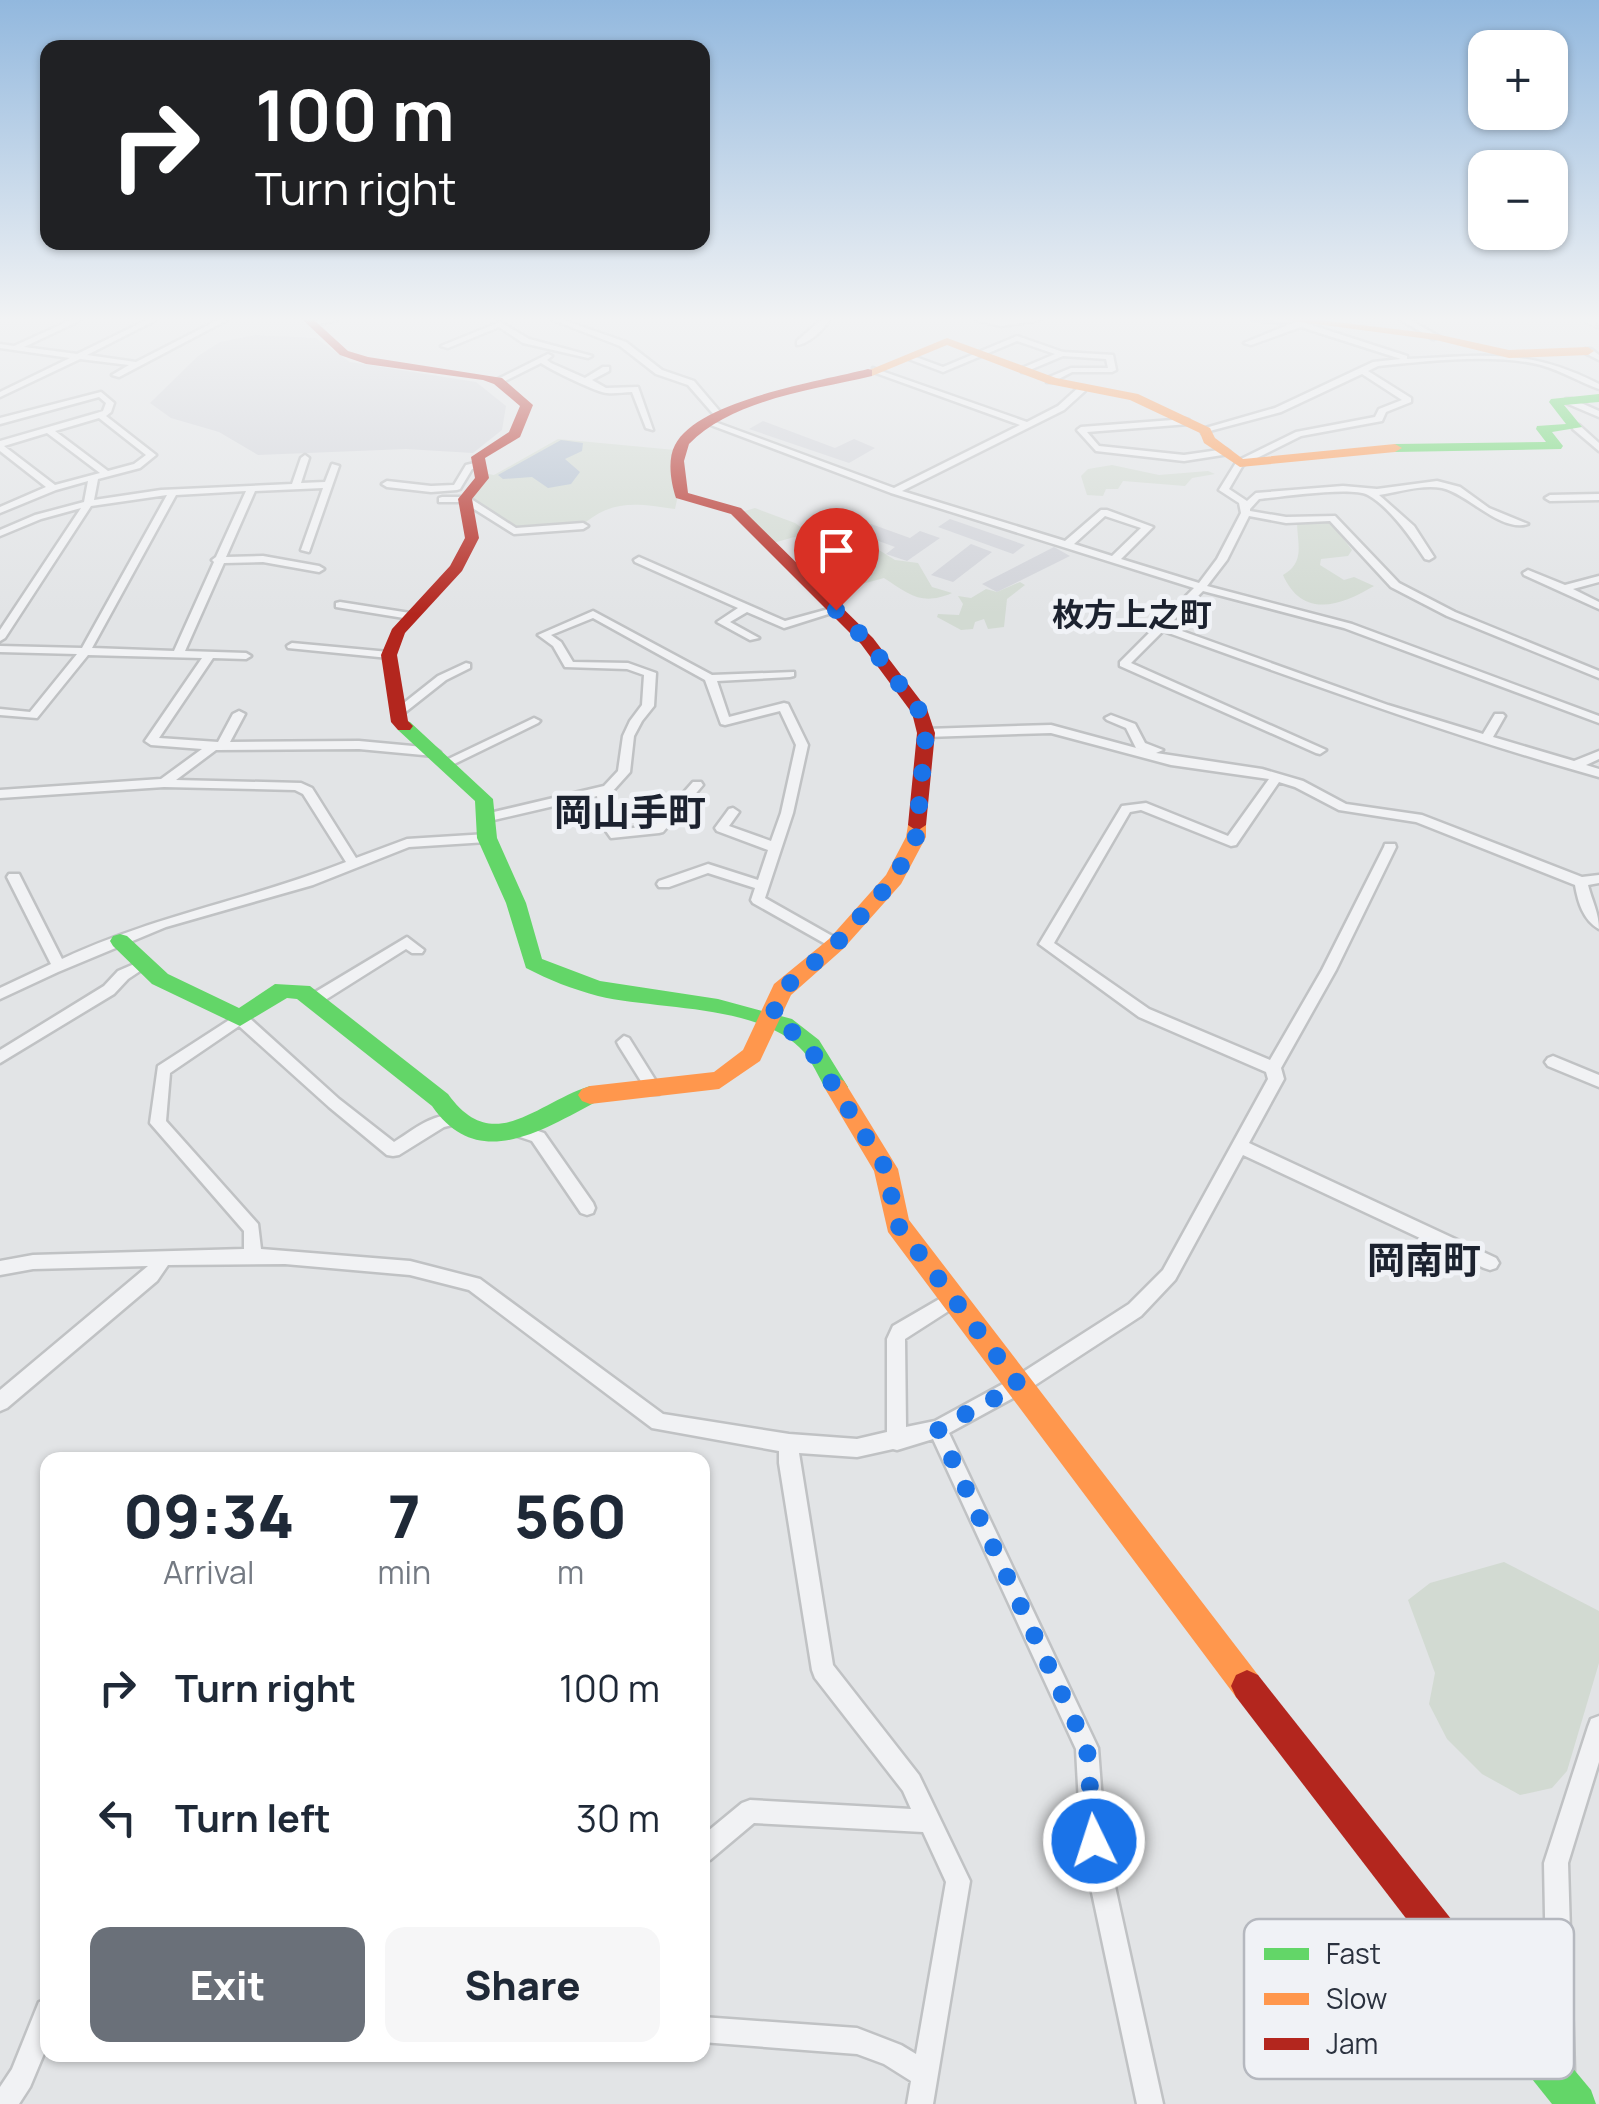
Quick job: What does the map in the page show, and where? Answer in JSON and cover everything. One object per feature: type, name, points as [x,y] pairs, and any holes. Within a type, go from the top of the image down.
[{"type":"street","points":[[0,446],[89,418]]},
{"type":"street","points":[[2,507],[53,488],[137,466],[152,455],[104,418]]},
{"type":"street","points":[[454,499],[478,486],[482,478],[478,456],[514,434],[521,418]]},
{"type":"street","points":[[646,418],[650,428]]},
{"type":"street","points":[[1009,418],[1028,425]]},
{"type":"street","points":[[894,491],[1041,418]]},
{"type":"street","points":[[1177,418],[1233,457]]},
{"type":"street","points":[[1238,418],[1195,427],[1081,430],[1096,448],[1184,458],[1323,458],[1396,448],[1556,446],[1542,429],[1576,427]]},
{"type":"street","points":[[1233,457],[1299,434],[1379,418]]},
{"type":"street","points":[[1569,418],[1599,448]]},
{"type":"street","points":[[253,1256],[252,1229],[158,1122],[164,1070],[282,989],[317,998],[324,1011],[440,1100],[450,1120],[466,1132],[517,1130],[597,1092],[702,1084],[731,1073],[752,1055],[782,990],[836,944],[894,879],[916,837],[926,733],[921,713],[867,641],[736,511],[689,500],[682,494],[678,447],[686,436],[714,419],[894,491],[1201,588],[1348,626],[1599,720]]},
{"type":"street","points":[[48,430],[107,474]]},
{"type":"street","points":[[0,446],[53,488]]},
{"type":"street","points":[[1233,457],[1224,490],[1243,502],[1245,510]]},
{"type":"street","points":[[294,487],[305,458]]},
{"type":"street","points":[[387,484],[422,485],[445,491],[456,488],[469,467],[479,465]]},
{"type":"street","points":[[306,550],[335,466]]},
{"type":"street","points":[[0,638],[88,504],[94,477]]},
{"type":"street","points":[[1320,750],[1124,664],[1201,588],[1222,560],[1245,510],[1256,496],[1436,484],[1457,488],[1486,510],[1523,524]]},
{"type":"street","points":[[0,533],[24,521],[88,504],[172,494],[328,485]]},
{"type":"street","points":[[178,655],[217,560],[252,489]]},
{"type":"street","points":[[1368,491],[1411,528],[1429,557]]},
{"type":"street","points":[[0,712],[34,716],[85,652],[172,494]]},
{"type":"street","points":[[1550,498],[1598,498]]},
{"type":"street","points":[[454,499],[514,531],[558,534],[583,526]]},
{"type":"street","points":[[454,499],[472,538],[457,568],[410,616],[389,655],[398,712],[400,722],[484,799],[486,828],[516,902],[533,963],[556,978],[624,995],[772,1017],[806,1042],[886,1169],[897,1224],[1427,1919]]},
{"type":"street","points":[[1245,510],[1286,520],[1332,518],[1395,585],[1451,614],[1599,675]]},
{"type":"street","points":[[1067,546],[1104,512],[1148,526],[1114,560]]},
{"type":"street","points":[[217,560],[262,560],[318,569]]},
{"type":"street","points":[[639,560],[784,624],[836,610]]},
{"type":"street","points":[[1528,572],[1599,606]]},
{"type":"street","points":[[1564,588],[1599,579]]},
{"type":"street","points":[[340,605],[410,616]]},
{"type":"street","points":[[746,608],[722,622],[754,638]]},
{"type":"street","points":[[673,659],[650,673],[628,666],[570,665],[557,644],[543,635],[593,614],[710,678],[790,674]]},
{"type":"street","points":[[1164,628],[1484,740],[1599,773]]},
{"type":"street","points":[[292,646],[389,655]]},
{"type":"street","points":[[0,648],[246,656]]},
{"type":"street","points":[[209,656],[151,741],[218,746],[359,745],[440,757],[534,721]]},
{"type":"street","points":[[398,712],[442,678],[466,666]]},
{"type":"street","points":[[0,994],[120,941],[251,895],[308,882],[406,843],[486,828],[602,790],[624,772],[623,754],[632,722],[648,706],[650,673]]},
{"type":"street","points":[[710,678],[725,722],[784,706],[802,744],[787,813],[758,900],[836,944]]},
{"type":"street","points":[[164,783],[218,746],[240,714]]},
{"type":"street","points":[[1484,740],[1499,716]]},
{"type":"street","points":[[1111,718],[1130,726],[1140,744],[1169,755],[1171,761]]},
{"type":"street","points":[[926,733],[1051,728],[1171,761],[1276,777],[1344,807],[1418,818],[1581,882],[1599,879]]},
{"type":"street","points":[[1574,766],[1599,754]]},
{"type":"street","points":[[1272,1068],[1144,1013],[1046,944],[1126,810],[1142,806],[1231,842],[1276,777]]},
{"type":"street","points":[[0,794],[164,783],[297,786],[308,791],[352,863]]},
{"type":"street","points":[[602,790],[607,824],[616,835],[659,829],[697,786]]},
{"type":"street","points":[[733,812],[721,828],[774,846]]},
{"type":"street","points":[[0,1268],[32,1262],[253,1256],[410,1268],[474,1284],[660,1422],[789,1443],[857,1448],[898,1442],[938,1429],[1019,1385],[1135,1310],[1169,1274],[1276,1080],[1272,1068],[1328,970],[1390,847]]},
{"type":"street","points":[[664,884],[708,868],[763,886]]},
{"type":"street","points":[[14,877],[60,968]]},
{"type":"street","points":[[1581,882],[1586,906],[1599,924]]},
{"type":"street","points":[[120,941],[156,980],[240,1018],[393,1150],[450,1120]]},
{"type":"street","points":[[317,998],[407,943]]},
{"type":"street","points":[[0,1057],[109,990],[139,966]]},
{"type":"street","points":[[624,1042],[654,1090]]},
{"type":"street","points":[[1554,1062],[1599,1080]]},
{"type":"street","points":[[517,1130],[538,1136],[587,1208]]},
{"type":"street","points":[[1240,1146],[1490,1263]]},
{"type":"street","points":[[0,1402],[151,1276],[163,1258]]},
{"type":"street","points":[[898,1442],[896,1339],[899,1332],[956,1298]]},
{"type":"street","points":[[938,1429],[1087,1748],[1094,1841],[1150,2104]]},
{"type":"street","points":[[789,1443],[789,1463],[824,1670],[911,1783],[958,1881],[920,2104]]},
{"type":"street","points":[[1559,1919],[1556,1863],[1599,1727]]},
{"type":"street","points":[[710,1845],[750,1811],[930,1821]]},
{"type":"street","points":[[4,2104],[21,2078],[40,2030]]},
{"type":"street","points":[[710,2030],[858,2041],[892,2054],[925,2075]]},
{"type":"shaded area","points":[[172,418],[504,418],[502,430],[473,453],[406,449],[258,455],[219,432]]},
{"type":"shaded area","points":[[763,421],[835,448],[854,439],[875,448],[849,463],[749,429]]},
{"type":"shaded area","points":[[558,439],[675,450],[675,509],[617,506],[586,522],[516,528],[473,498],[488,474],[494,475]]},
{"type":"shaded area","points":[[1112,465],[1159,475],[1208,471],[1215,474],[1192,478],[1185,486],[1123,481],[1118,489],[1106,489],[1103,496],[1087,495],[1081,476],[1088,469]]},
{"type":"shaded area","points":[[755,508],[795,523],[809,533],[773,543],[738,513]]},
{"type":"shaded area","points":[[825,516],[851,518],[856,536],[895,560],[918,563],[932,587],[952,593],[924,598],[909,594],[884,578],[829,593],[816,580],[865,565],[805,524]]},
{"type":"shaded area","points":[[950,519],[1025,545],[1013,554],[938,527]]},
{"type":"shaded area","points":[[1328,519],[1352,550],[1348,556],[1321,559],[1320,565],[1344,580],[1354,577],[1374,586],[1336,603],[1312,603],[1291,589],[1283,575],[1298,558],[1297,521]]},
{"type":"shaded area","points":[[871,524],[910,538],[920,531],[940,538],[907,561],[886,554],[895,547],[862,535],[866,532],[862,530]]},
{"type":"shaded area","points":[[971,544],[992,552],[953,582],[931,575]]},
{"type":"shaded area","points":[[1054,547],[1070,556],[997,592],[982,584]]},
{"type":"shaded area","points":[[1020,582],[1025,585],[1007,599],[1004,627],[988,629],[984,619],[975,622],[973,629],[961,630],[937,617],[959,615],[963,604],[958,596],[971,598],[986,589],[997,592]]},
{"type":"shaded area","points":[[1504,1562],[1599,1611],[1599,1663],[1567,1771],[1552,1788],[1520,1795],[1482,1774],[1447,1739],[1429,1704],[1435,1673],[1408,1600],[1430,1583]]},
{"type":"water","points":[[561,440],[583,443],[582,451],[565,459],[580,472],[571,484],[548,488],[532,477],[503,479],[498,475]]},
{"type":"traffic: fast","points":[[1395,448],[1556,446],[1542,429],[1576,427],[1569,418]]},
{"type":"traffic: fast","points":[[404,726],[484,799],[487,838],[516,903],[533,963],[564,978],[600,988],[754,1014],[784,1025],[807,1041],[836,1087]]},
{"type":"traffic: fast","points":[[120,941],[160,979],[240,1018],[283,990],[302,992],[440,1100],[454,1120],[470,1130],[509,1131],[590,1095]]},
{"type":"traffic: fast","points":[[1557,2079],[1577,2104]]},
{"type":"traffic: slow","points":[[1178,418],[1205,431],[1209,440],[1240,463],[1395,448]]},
{"type":"traffic: slow","points":[[590,1095],[719,1080],[752,1055],[782,990],[836,944],[894,879],[916,837],[917,825]]},
{"type":"traffic: slow","points":[[836,1087],[886,1169],[897,1224],[1247,1686]]},
{"type":"traffic: jam","points":[[404,726],[400,722],[389,655],[398,632],[457,568],[472,538],[465,499],[482,478],[478,457],[515,434],[522,418]]},
{"type":"traffic: jam","points":[[715,418],[683,442],[678,454],[681,495],[736,511],[867,641],[921,713],[926,733],[917,825]]},
{"type":"traffic: jam","points":[[1247,1686],[1429,1919]]},
{"type":"district","name":"枚方上之町","points":[[1132,614]]},
{"type":"district","name":"岡山手町","points":[[630,811]]},
{"type":"district","name":"岡南町","points":[[1424,1259]]},
{"type":"route","points":[[836,610],[867,641],[921,713],[926,733],[916,837],[894,879],[836,944],[782,990],[772,1017],[806,1042],[886,1169],[897,1224],[1019,1385],[938,1429],[1087,1748],[1094,1841]]}]
